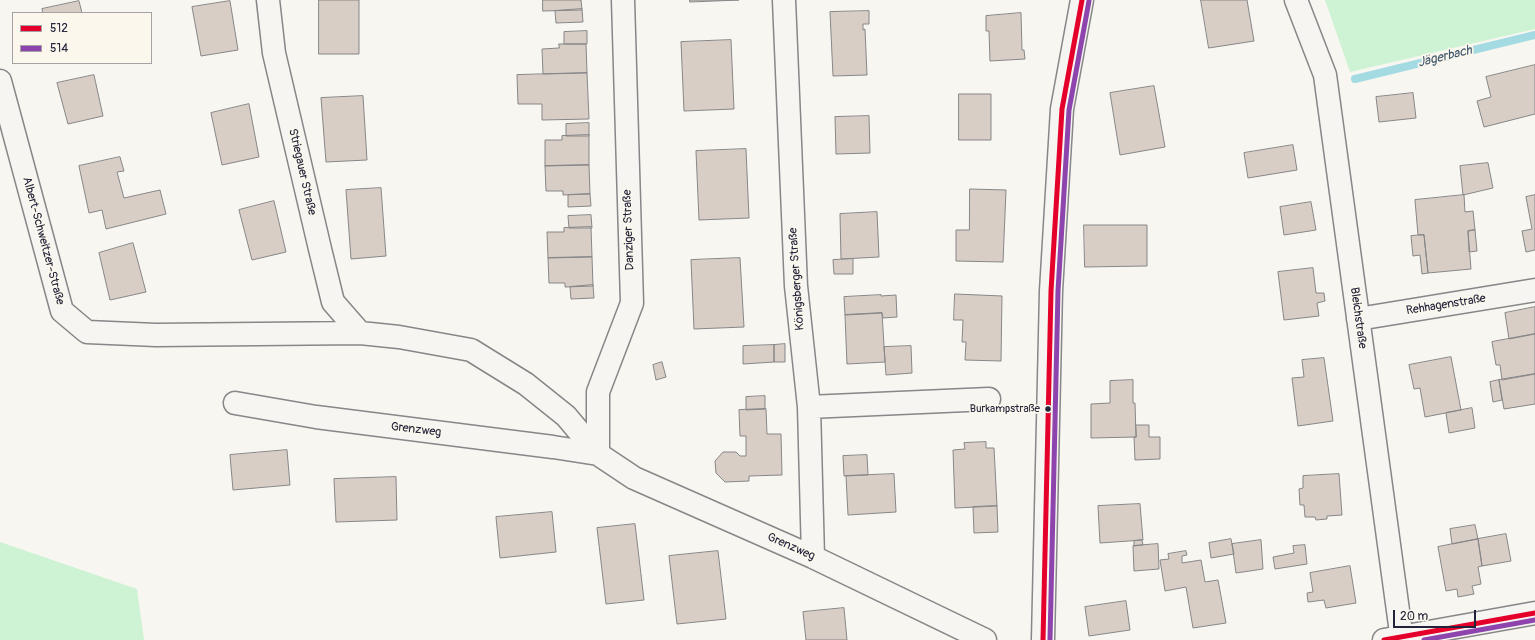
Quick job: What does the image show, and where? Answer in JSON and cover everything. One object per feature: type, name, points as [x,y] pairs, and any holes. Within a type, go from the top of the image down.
[{"type":"street","name":"Striegauer Straße","points":[[268,0],[274,53],[333,302],[360,333]]},
{"type":"street","name":"Danziger Straße","points":[[598,454],[598,392],[632,303],[622,0]]},
{"type":"street","name":"Königsberger Straße","points":[[784,0],[796,286],[809,407],[813,557]]},
{"type":"street","points":[[1043,640],[1051,291],[1062,109],[1082,0]]},
{"type":"street","name":"Bleichstraße","points":[[1296,0],[1325,75],[1358,319],[1396,639]]},
{"type":"street","name":"Albert-Schweitzer-Straße","points":[[0,81],[62,311],[87,332],[156,335],[315,332]]},
{"type":"street","name":"Rehhagenstraße","points":[[1358,319],[1535,290]]},
{"type":"street","name":"Grenzweg","points":[[315,332],[360,333],[399,337],[471,350],[526,384],[566,416],[598,454],[634,478],[813,557],[985,640]]},
{"type":"street","points":[[809,407],[989,399]]},
{"type":"street","name":"Grenzweg","points":[[235,403],[316,417],[598,454]]},
{"type":"street","points":[[1396,639],[1535,613]]},
{"type":"green space","points":[[1325,0],[1535,0],[1535,29],[1350,72]]},
{"type":"green space","points":[[0,542],[137,589],[144,640],[0,640]]},
{"type":"building","points":[[319,0],[359,0],[359,54],[319,54]]},
{"type":"building","points":[[543,0],[581,0],[582,10],[543,11]]},
{"type":"building","points":[[690,0],[739,0],[690,2]]},
{"type":"building","points":[[1201,0],[1247,0],[1254,41],[1209,48]]},
{"type":"building","points":[[79,1],[82,12],[43,12],[42,9]]},
{"type":"building","points":[[230,1],[238,50],[201,56],[192,7]]},
{"type":"building","points":[[582,9],[583,22],[556,23],[555,11]]},
{"type":"building","points":[[869,11],[869,24],[863,24],[863,30],[865,29],[867,75],[833,76],[830,12]]},
{"type":"building","points":[[1021,13],[1022,50],[1024,50],[1025,59],[990,61],[989,31],[986,31],[986,16]]},
{"type":"building","points":[[587,31],[587,44],[564,44],[564,32]]},
{"type":"building","points":[[731,40],[734,109],[684,111],[681,42]]},
{"type":"building","points":[[559,44],[586,44],[587,73],[543,74],[542,49],[559,48]]},
{"type":"building","points":[[1535,65],[1535,114],[1484,127],[1477,101],[1491,97],[1486,77]]},
{"type":"building","points":[[587,73],[589,119],[542,120],[542,104],[518,104],[517,75]]},
{"type":"building","points":[[94,75],[103,116],[68,124],[57,83]]},
{"type":"building","points":[[1154,86],[1165,147],[1120,155],[1110,93]]},
{"type":"building","points":[[1413,93],[1416,118],[1379,122],[1376,97]]},
{"type":"building","points":[[959,94],[991,94],[991,140],[959,140]]},
{"type":"building","points":[[363,96],[367,160],[326,162],[321,98]]},
{"type":"building","points":[[249,104],[259,157],[222,165],[211,113]]},
{"type":"building","points":[[869,116],[870,153],[836,154],[835,117]]},
{"type":"building","points":[[589,123],[589,136],[566,136],[566,124]]},
{"type":"building","points":[[589,135],[589,165],[545,166],[545,140],[562,140],[562,136]]},
{"type":"building","points":[[1293,145],[1297,170],[1248,178],[1244,153]]},
{"type":"building","points":[[746,149],[749,218],[699,220],[696,151]]},
{"type":"building","points":[[120,157],[124,171],[117,172],[124,198],[160,190],[166,214],[106,229],[102,210],[89,213],[79,166]]},
{"type":"building","points":[[1488,163],[1493,188],[1463,195],[1460,166]]},
{"type":"building","points":[[589,165],[590,194],[563,195],[563,191],[546,191],[545,166]]},
{"type":"building","points":[[381,188],[386,256],[351,259],[346,190]]},
{"type":"building","points":[[970,189],[1006,190],[1003,262],[956,261],[956,230],[969,230]]},
{"type":"building","points":[[590,194],[591,206],[568,207],[568,195]]},
{"type":"building","points":[[1464,195],[1465,212],[1473,211],[1475,230],[1468,231],[1471,269],[1428,273],[1424,235],[1418,235],[1415,200]]},
{"type":"building","points":[[1535,195],[1535,250],[1526,252],[1522,231],[1532,229],[1526,197]]},
{"type":"building","points":[[274,201],[286,252],[252,260],[239,210]]},
{"type":"building","points":[[1311,202],[1316,230],[1284,235],[1280,207]]},
{"type":"building","points":[[877,212],[879,257],[841,259],[840,214]]},
{"type":"building","points":[[591,215],[592,228],[569,228],[568,216]]},
{"type":"building","points":[[1084,225],[1147,225],[1147,266],[1085,267]]},
{"type":"building","points":[[591,227],[592,257],[548,258],[547,232],[564,232],[564,228]]},
{"type":"building","points":[[1475,230],[1477,251],[1469,252],[1468,231]]},
{"type":"building","points":[[1424,235],[1428,273],[1422,274],[1420,255],[1413,256],[1411,236]]},
{"type":"building","points":[[133,243],[146,292],[110,300],[99,253]]},
{"type":"building","points":[[592,257],[593,286],[565,287],[565,283],[549,283],[548,258]]},
{"type":"building","points":[[740,258],[744,327],[694,329],[691,260]]},
{"type":"building","points":[[853,259],[853,274],[834,274],[833,260]]},
{"type":"building","points":[[1313,268],[1316,293],[1324,293],[1325,301],[1317,303],[1319,316],[1284,320],[1278,272]]},
{"type":"building","points":[[593,285],[594,298],[571,299],[570,287]]},
{"type":"building","points":[[955,294],[1002,296],[1001,361],[965,360],[966,342],[962,342],[963,320],[954,320]]},
{"type":"building","points":[[896,295],[897,317],[883,318],[882,313],[845,315],[844,297]]},
{"type":"building","points":[[1535,307],[1535,334],[1509,339],[1505,313]]},
{"type":"building","points":[[882,313],[885,362],[847,364],[845,315]]},
{"type":"building","points":[[1535,334],[1535,374],[1502,380],[1500,365],[1496,365],[1492,342]]},
{"type":"building","points":[[785,344],[785,362],[774,362],[774,345]]},
{"type":"building","points":[[774,345],[774,362],[743,364],[743,346]]},
{"type":"building","points":[[911,346],[912,373],[886,375],[884,347]]},
{"type":"building","points":[[1451,357],[1461,410],[1425,417],[1420,388],[1414,389],[1409,365]]},
{"type":"building","points":[[1324,358],[1333,421],[1298,426],[1292,378],[1304,377],[1302,360]]},
{"type":"building","points":[[662,362],[666,377],[656,380],[653,365]]},
{"type":"building","points":[[1535,374],[1535,404],[1504,409],[1499,380]]},
{"type":"building","points":[[1133,380],[1133,403],[1135,403],[1136,437],[1091,438],[1091,404],[1110,403],[1110,381]]},
{"type":"building","points":[[1499,380],[1502,400],[1493,402],[1490,382]]},
{"type":"building","points":[[765,396],[765,409],[746,410],[746,397]]},
{"type":"building","points":[[1472,408],[1475,428],[1449,433],[1446,413]]},
{"type":"building","points":[[766,409],[767,434],[781,434],[782,475],[749,476],[749,481],[725,482],[716,473],[715,461],[723,452],[736,452],[740,456],[746,456],[746,436],[740,436],[739,410]]},
{"type":"building","points":[[1136,425],[1149,425],[1149,437],[1160,437],[1160,459],[1135,460],[1134,437],[1136,437]]},
{"type":"building","points":[[986,442],[986,448],[994,448],[997,506],[955,508],[953,450],[965,449],[964,443]]},
{"type":"building","points":[[287,450],[290,485],[233,490],[230,455]]},
{"type":"building","points":[[867,455],[868,475],[844,476],[843,456]]},
{"type":"building","points":[[894,474],[896,512],[848,515],[846,476]]},
{"type":"building","points":[[1339,474],[1342,515],[1327,516],[1327,519],[1316,520],[1315,517],[1305,517],[1304,505],[1300,505],[1299,489],[1303,488],[1303,476]]},
{"type":"building","points":[[396,477],[397,520],[336,522],[334,479]]},
{"type":"building","points":[[1140,504],[1143,540],[1100,543],[1098,506]]},
{"type":"building","points":[[997,506],[998,532],[974,533],[973,507]]},
{"type":"building","points":[[552,512],[556,552],[500,558],[496,517]]},
{"type":"building","points":[[635,524],[644,600],[606,604],[597,528]]},
{"type":"building","points":[[1475,525],[1478,539],[1452,544],[1450,529]]},
{"type":"building","points":[[1506,534],[1511,561],[1482,566],[1478,539]]},
{"type":"building","points":[[1231,539],[1234,554],[1211,558],[1209,543]]},
{"type":"building","points":[[1478,539],[1482,566],[1478,567],[1481,584],[1472,586],[1474,594],[1458,597],[1457,589],[1446,591],[1438,547]]},
{"type":"building","points":[[1142,540],[1143,545],[1134,546],[1134,541]]},
{"type":"building","points":[[1261,540],[1263,569],[1236,573],[1232,544]]},
{"type":"building","points":[[1158,544],[1159,569],[1134,571],[1133,546]]},
{"type":"building","points":[[1305,545],[1307,564],[1275,569],[1273,557],[1294,553],[1293,546]]},
{"type":"building","points":[[718,551],[726,619],[677,624],[669,556]]},
{"type":"building","points":[[1186,551],[1187,555],[1182,556],[1182,563],[1201,560],[1205,582],[1218,580],[1226,623],[1193,628],[1186,587],[1165,591],[1160,560],[1169,559],[1168,554]]},
{"type":"building","points":[[1350,566],[1356,603],[1326,608],[1324,600],[1308,602],[1307,593],[1313,592],[1310,573]]},
{"type":"building","points":[[1126,601],[1130,630],[1089,636],[1085,607]]},
{"type":"building","points":[[844,608],[847,640],[806,640],[803,612]]},
{"type":"waterway","name":"Jägerbach","points":[[1355,79],[1535,35]]},
{"type":"transit line","name":"512","points":[[1043,640],[1051,291],[1062,109],[1082,0]]},
{"type":"transit line","name":"514","points":[[1050,640],[1058,291],[1069,110],[1089,1]]},
{"type":"transit line","name":"512","points":[[1384,640],[1535,613]]},
{"type":"transit line","name":"514","points":[[1424,640],[1535,620]]},
{"type":"place","name":"Burkampstraße","points":[[1048,409]]}]
